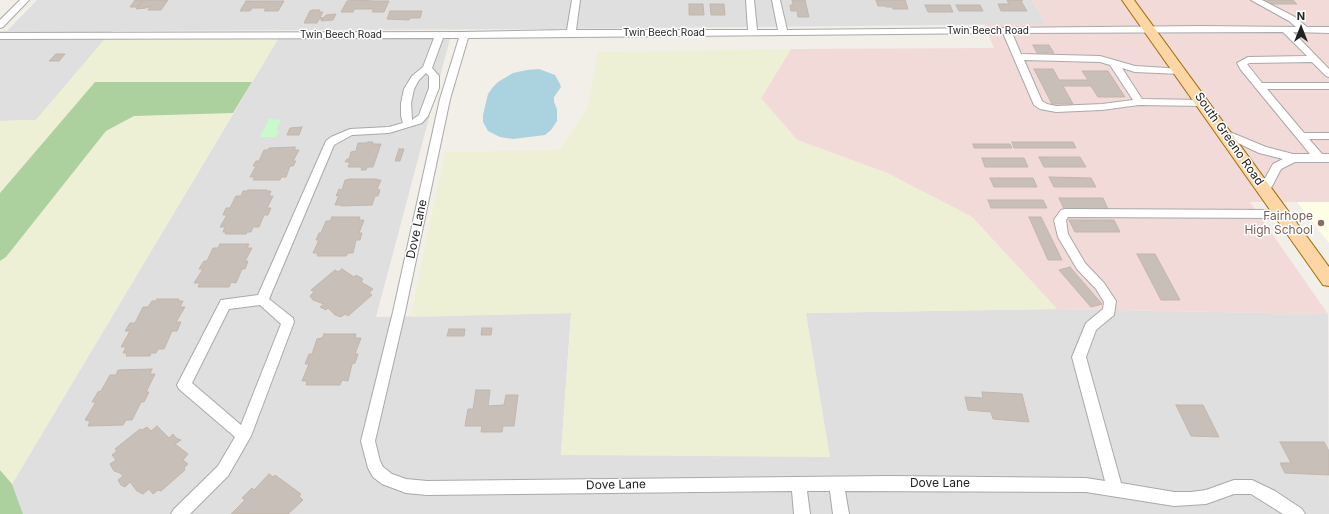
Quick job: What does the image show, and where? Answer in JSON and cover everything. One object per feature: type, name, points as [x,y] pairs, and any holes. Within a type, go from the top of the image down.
[{"type":"main road","name":"South Greeno Road","points":[[1128,0],[1225,133],[1329,280]]},
{"type":"street","points":[[0,25],[26,0]]},
{"type":"street","points":[[571,33],[576,0]]},
{"type":"street","points":[[750,0],[753,33]]},
{"type":"street","points":[[776,0],[783,33]]},
{"type":"street","points":[[1255,0],[1292,19],[1305,30]]},
{"type":"street","points":[[1286,30],[1329,74]]},
{"type":"street","name":"Twin Beech Road","points":[[0,36],[1329,30]]},
{"type":"street","points":[[1006,31],[1038,103],[1044,107],[1056,109],[1102,107],[1139,102],[1203,103]]},
{"type":"street","points":[[412,124],[407,121],[406,116],[406,103],[409,89],[414,78],[427,68],[440,35]]},
{"type":"street","name":"Dove Lane","points":[[464,35],[445,99],[401,305],[369,435],[368,442],[373,463],[378,472],[387,479],[406,486],[427,488],[639,484],[1086,484],[1174,499],[1206,497],[1234,487],[1252,487],[1270,496],[1297,514]]},
{"type":"street","points":[[1017,57],[1100,59],[1135,68],[1180,71]]},
{"type":"street","points":[[1314,59],[1248,60],[1242,63],[1244,68],[1301,136],[1324,158]]},
{"type":"street","points":[[1113,62],[1139,102]]},
{"type":"street","points":[[262,300],[330,144],[335,139],[350,132],[389,130],[418,121],[423,116],[434,88],[434,76],[427,68]]},
{"type":"street","points":[[1260,86],[1329,86]]},
{"type":"street","points":[[1225,133],[1262,150],[1292,158],[1324,158]]},
{"type":"street","points":[[1301,136],[1329,136]]},
{"type":"street","points":[[1265,189],[1277,167],[1292,158]]},
{"type":"street","points":[[1115,488],[1079,357],[1091,327],[1109,311],[1110,301],[1100,286],[1081,266],[1062,234],[1060,220],[1065,213],[1283,214]]},
{"type":"street","points":[[178,514],[223,471],[244,436],[288,322],[262,300],[225,304],[184,385],[244,436]]},
{"type":"street","points":[[799,484],[802,514]]},
{"type":"street","points":[[836,484],[841,514]]},
{"type":"shaded area","points":[[37,0],[1032,0],[1046,24],[549,29],[112,31],[36,120],[0,121],[0,31],[7,31]]},
{"type":"shaded area","points":[[1032,0],[1329,0],[1329,202],[1250,202],[1328,314],[1057,309],[972,217],[887,173],[797,140],[761,98],[791,49],[994,48],[984,24],[1046,24]]},
{"type":"shaded area","points":[[278,39],[450,39],[376,317],[571,313],[561,455],[806,313],[1057,309],[1328,314],[1329,514],[23,514],[12,484]]},
{"type":"shaded area","points":[[278,39],[252,82],[95,82],[0,193],[0,121],[36,120],[104,40]]},
{"type":"shaded area","points":[[791,49],[761,98],[797,140],[887,173],[972,217],[1057,309],[806,313],[830,457],[561,455],[571,313],[410,317],[445,152],[559,150],[587,108],[598,52]]},
{"type":"shaded area","points":[[233,113],[12,484],[0,470],[0,261],[6,257],[106,131],[134,116]]},
{"type":"shaded area","name":"Fairhope High School","points":[[1297,202],[1329,202],[1329,243]]},
{"type":"green space","points":[[95,82],[252,82],[233,113],[134,116],[106,131],[6,257],[0,261],[0,193]]},
{"type":"green space","points":[[269,119],[281,120],[276,130],[279,130],[276,137],[260,137]]},
{"type":"green space","points":[[0,470],[12,484],[23,514],[0,514]]},
{"type":"water","points":[[539,69],[555,75],[561,87],[554,97],[554,102],[557,109],[557,121],[551,130],[545,135],[513,139],[500,137],[488,131],[483,122],[483,115],[488,94],[493,87],[498,82],[513,73]]},
{"type":"building","points":[[135,0],[143,0],[137,7],[130,7]]},
{"type":"building","points":[[143,0],[168,0],[161,10],[148,10],[151,6],[136,9]]},
{"type":"building","points":[[792,0],[805,0],[809,17],[798,17],[797,11],[791,11],[790,5],[793,5]]},
{"type":"building","points":[[876,0],[905,0],[908,9],[893,9],[892,7],[878,6]]},
{"type":"building","points":[[1007,0],[1023,0],[1021,1],[1027,11],[1001,11],[998,4],[1009,4]]},
{"type":"building","points":[[1264,0],[1293,0],[1297,4],[1268,4]]},
{"type":"building","points":[[246,1],[284,1],[278,11],[264,11],[266,8],[252,8],[250,11],[240,11]]},
{"type":"building","points":[[347,1],[389,1],[384,12],[372,12],[374,9],[354,9],[353,12],[341,12]]},
{"type":"building","points":[[689,4],[703,4],[704,15],[689,15]]},
{"type":"building","points":[[710,4],[724,4],[725,15],[711,15]]},
{"type":"building","points":[[925,5],[950,5],[953,12],[928,12]]},
{"type":"building","points":[[956,5],[980,5],[983,11],[959,11]]},
{"type":"building","points":[[320,10],[319,12],[323,12],[320,17],[323,18],[326,15],[336,14],[333,20],[321,21],[322,19],[319,19],[317,23],[304,23],[310,11]]},
{"type":"building","points":[[390,11],[422,11],[420,18],[410,18],[409,20],[387,19]]},
{"type":"building","points":[[1033,45],[1049,45],[1054,53],[1037,53]]},
{"type":"building","points":[[56,54],[65,54],[59,61],[49,61]]},
{"type":"building","points":[[1034,69],[1053,69],[1059,80],[1088,80],[1082,71],[1108,71],[1125,97],[1098,97],[1091,86],[1063,86],[1073,104],[1052,104]]},
{"type":"building","points":[[302,127],[299,135],[287,135],[290,128]]},
{"type":"building","points":[[373,142],[373,144],[381,144],[373,167],[367,167],[366,170],[361,170],[362,167],[348,167],[350,162],[345,162],[349,159],[351,152],[356,151],[358,143]]},
{"type":"building","points":[[1012,142],[1073,142],[1076,148],[1014,148]]},
{"type":"building","points":[[973,144],[1010,144],[1012,148],[974,148]]},
{"type":"building","points":[[295,147],[295,150],[299,150],[293,161],[296,161],[293,166],[290,166],[286,177],[281,177],[280,180],[253,180],[255,177],[250,177],[256,166],[253,166],[256,161],[259,161],[264,150],[268,150],[269,148]]},
{"type":"building","points":[[399,149],[404,149],[400,161],[395,161]]},
{"type":"building","points":[[1039,157],[1080,157],[1086,167],[1044,167]]},
{"type":"building","points":[[982,158],[1024,158],[1028,167],[985,167]]},
{"type":"building","points":[[1049,177],[1091,178],[1096,187],[1054,187]]},
{"type":"building","points":[[990,178],[1033,178],[1037,187],[994,187]]},
{"type":"building","points":[[345,180],[381,180],[377,189],[380,190],[378,196],[375,196],[372,205],[335,205],[339,195],[336,196],[339,189],[342,190]]},
{"type":"building","points":[[243,191],[271,191],[269,196],[273,196],[267,208],[271,208],[268,215],[264,215],[259,227],[253,227],[251,232],[247,232],[246,234],[225,234],[226,232],[223,232],[225,227],[220,227],[227,215],[223,215],[226,208],[230,208],[236,196],[241,196]]},
{"type":"building","points":[[1059,198],[1103,198],[1108,209],[1064,209]]},
{"type":"building","points":[[988,200],[1043,200],[1047,208],[991,208]]},
{"type":"building","points":[[332,217],[360,217],[359,220],[364,220],[359,233],[362,233],[360,240],[356,240],[353,253],[348,253],[346,256],[317,256],[318,253],[313,253],[319,240],[316,240],[326,221],[330,221]]},
{"type":"building","points":[[1029,217],[1041,217],[1062,260],[1048,260]]},
{"type":"building","points":[[1069,220],[1114,220],[1120,232],[1075,232]]},
{"type":"building","points":[[220,244],[249,244],[247,248],[252,248],[245,261],[248,261],[245,269],[242,269],[236,283],[231,282],[229,287],[198,287],[200,283],[194,283],[203,269],[199,269],[204,261],[207,261],[213,248],[218,248]]},
{"type":"building","points":[[1137,254],[1155,254],[1180,300],[1161,300]]},
{"type":"building","points":[[1070,267],[1102,304],[1091,307],[1059,270]]},
{"type":"building","points":[[342,269],[354,277],[356,275],[363,279],[361,282],[373,289],[369,293],[372,295],[348,316],[345,314],[341,317],[335,315],[328,308],[326,310],[320,307],[324,304],[313,300],[310,296],[314,292],[311,290],[335,270],[338,272]]},
{"type":"building","points":[[157,299],[179,299],[178,301],[183,301],[180,307],[185,307],[176,322],[181,322],[177,331],[172,331],[164,349],[158,349],[156,353],[151,353],[150,356],[126,356],[127,353],[123,353],[126,347],[121,347],[130,331],[125,331],[130,323],[135,323],[143,307],[148,307],[152,301],[156,301]]},
{"type":"building","points":[[482,328],[492,328],[491,335],[481,335]]},
{"type":"building","points":[[449,329],[465,329],[464,336],[447,336]]},
{"type":"building","points":[[324,334],[356,334],[355,338],[361,338],[355,354],[358,354],[355,363],[352,364],[348,381],[342,380],[340,385],[306,385],[307,381],[302,381],[309,364],[305,364],[309,354],[312,354],[317,339],[322,338]]},
{"type":"building","points":[[152,369],[150,374],[155,374],[146,392],[149,392],[144,402],[141,402],[132,420],[126,420],[123,425],[88,426],[90,421],[85,420],[96,402],[92,402],[98,392],[101,391],[110,375],[116,375],[118,370]]},
{"type":"building","points":[[476,390],[490,390],[488,406],[504,405],[506,395],[518,395],[514,426],[503,426],[502,432],[481,432],[482,426],[465,426],[468,409],[473,409]]},
{"type":"building","points":[[982,392],[1022,394],[1029,422],[993,419],[991,412],[968,410],[965,397],[983,398]]},
{"type":"building","points":[[1176,405],[1203,405],[1219,437],[1191,436]]},
{"type":"building","points":[[157,426],[169,438],[173,434],[176,438],[181,440],[175,444],[188,454],[183,460],[188,464],[184,468],[185,470],[161,491],[158,490],[153,494],[149,489],[143,494],[137,491],[130,482],[125,487],[121,485],[118,480],[123,476],[114,471],[110,464],[116,460],[112,455],[117,451],[115,449],[140,429],[142,430],[147,427],[151,431]]},
{"type":"building","points":[[1280,442],[1324,442],[1329,451],[1329,475],[1285,473],[1280,463],[1291,463]]},
{"type":"building","points":[[269,474],[273,477],[275,475],[301,494],[299,496],[303,500],[288,514],[231,514],[245,500],[242,498],[252,488],[254,490]]},
{"type":"place","name":"Fairhope High School","points":[[1321,223]]}]
